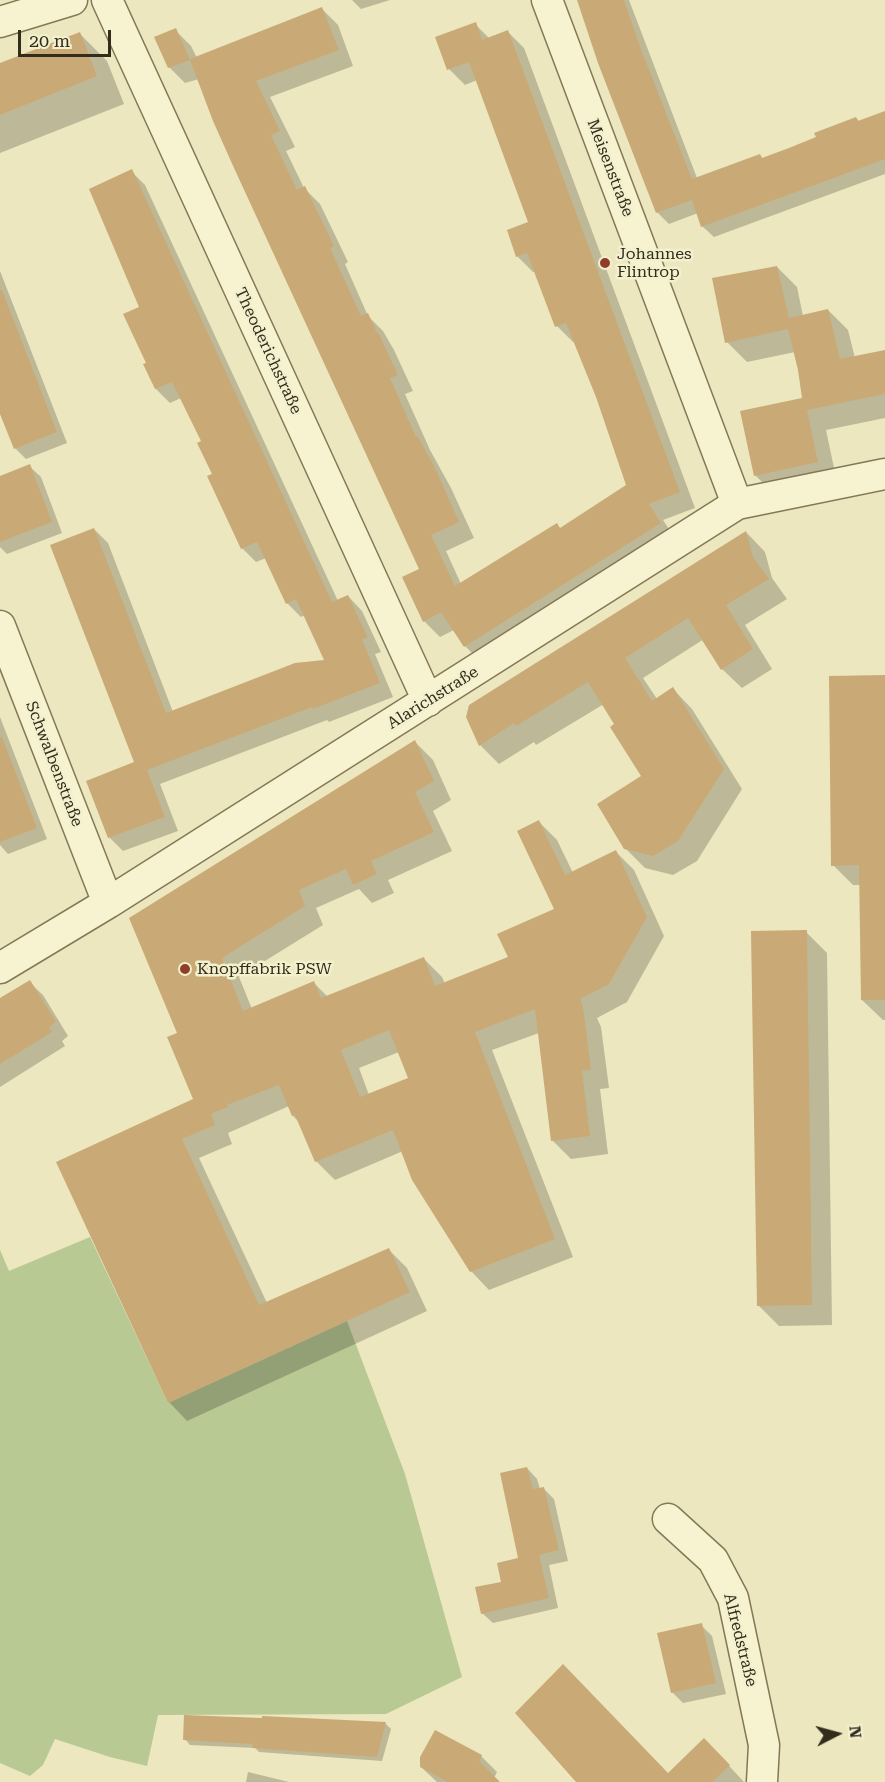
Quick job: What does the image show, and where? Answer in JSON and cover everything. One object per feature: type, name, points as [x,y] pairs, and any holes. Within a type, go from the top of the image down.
[{"type":"street","points":[[0,22],[72,0]]},
{"type":"street","name":"Theoderichstraße","points":[[108,0],[428,701]]},
{"type":"street","name":"Meisenstraße","points":[[547,0],[737,504]]},
{"type":"street","name":"Alarichstraße","points":[[0,968],[108,903],[737,504],[885,474]]},
{"type":"street","name":"Schwalbenstraße","points":[[0,626],[108,903]]},
{"type":"street","name":"Alfredstraße","points":[[668,1520],[713,1560],[733,1598],[764,1745],[762,1782]]},
{"type":"green space","points":[[90,1237],[168,1403],[347,1321],[405,1474],[462,1677],[386,1714],[158,1715],[147,1766],[55,1739],[43,1765],[30,1776],[0,1763],[0,1250],[9,1271]]},
{"type":"building","points":[[577,0],[624,0],[692,179],[760,154],[762,158],[789,148],[816,137],[814,133],[856,117],[858,121],[885,111],[885,159],[701,227],[692,200],[656,213],[598,63]]},
{"type":"building","points":[[322,7],[339,50],[256,81],[280,131],[271,135],[297,190],[305,186],[334,246],[330,248],[361,316],[368,313],[378,332],[398,375],[390,378],[416,437],[418,436],[436,470],[459,522],[431,535],[455,586],[557,523],[560,528],[626,485],[596,397],[566,323],[555,327],[527,253],[516,257],[507,230],[528,222],[469,62],[447,70],[435,37],[476,22],[482,40],[508,30],[680,492],[649,504],[661,523],[464,647],[441,612],[423,622],[402,577],[419,569],[234,168],[213,121],[190,59]]},
{"type":"building","points":[[176,28],[190,60],[168,68],[154,37]]},
{"type":"building","points":[[80,32],[97,76],[0,115],[0,63]]},
{"type":"building","points":[[132,169],[332,602],[348,595],[368,638],[362,639],[380,683],[147,770],[165,817],[108,838],[86,781],[134,762],[50,545],[94,528],[166,713],[295,663],[324,660],[296,599],[286,604],[257,542],[241,549],[207,476],[212,474],[197,443],[201,441],[172,382],[155,389],[143,364],[146,363],[123,314],[139,307],[89,189]]},
{"type":"building","points":[[777,266],[789,318],[828,309],[840,359],[885,350],[885,394],[807,410],[818,462],[754,476],[740,411],[802,398],[798,370],[788,329],[725,343],[712,278]]},
{"type":"building","points":[[0,290],[2,290],[57,432],[14,449],[0,414]]},
{"type":"building","points":[[30,464],[52,522],[0,542],[0,476]]},
{"type":"building","points":[[746,531],[753,557],[769,579],[726,605],[753,649],[721,670],[688,618],[625,658],[652,701],[673,687],[724,769],[678,841],[653,856],[624,849],[597,804],[641,776],[610,727],[614,724],[588,682],[516,726],[514,723],[479,746],[466,717],[469,705]]},
{"type":"building","points":[[885,675],[885,1000],[861,1000],[859,865],[831,866],[829,676]]},
{"type":"building","points":[[2,737],[37,828],[0,842],[0,738]]},
{"type":"building","points":[[415,740],[434,781],[415,792],[434,832],[371,861],[377,874],[353,885],[346,869],[299,890],[305,906],[222,958],[243,1011],[314,981],[321,998],[424,957],[435,986],[508,957],[497,934],[554,909],[517,831],[539,820],[565,875],[616,850],[647,917],[609,984],[580,999],[591,1070],[582,1071],[590,1136],[551,1141],[535,1009],[475,1032],[555,1239],[470,1272],[412,1180],[393,1130],[315,1162],[279,1085],[227,1105],[228,1107],[211,1114],[215,1125],[182,1139],[259,1305],[389,1248],[410,1292],[168,1403],[56,1162],[193,1099],[167,1037],[177,1033],[129,918]],"holes":[[[389,1030],[408,1078],[360,1097],[341,1050]]]},
{"type":"building","points":[[807,930],[812,1305],[757,1306],[751,931]]},
{"type":"building","points":[[30,980],[56,1022],[49,1027],[52,1032],[0,1064],[0,998]]},
{"type":"building","points":[[527,1467],[533,1489],[544,1487],[559,1550],[539,1555],[549,1598],[481,1614],[475,1587],[501,1582],[497,1563],[518,1558],[500,1473]]},
{"type":"building","points":[[702,1623],[716,1683],[671,1693],[657,1633]]},
{"type":"building","points":[[563,1664],[668,1773],[704,1738],[730,1765],[712,1782],[576,1782],[515,1713]]},
{"type":"building","points":[[184,1715],[386,1722],[377,1757],[252,1748],[253,1744],[183,1740]]},
{"type":"building","points":[[435,1730],[482,1755],[479,1761],[500,1782],[448,1782],[420,1767],[420,1757]]},
{"type":"place","name":"Johannes Flintrop","points":[[605,263]]},
{"type":"place","name":"Knopffabrik PSW","points":[[185,969]]}]
